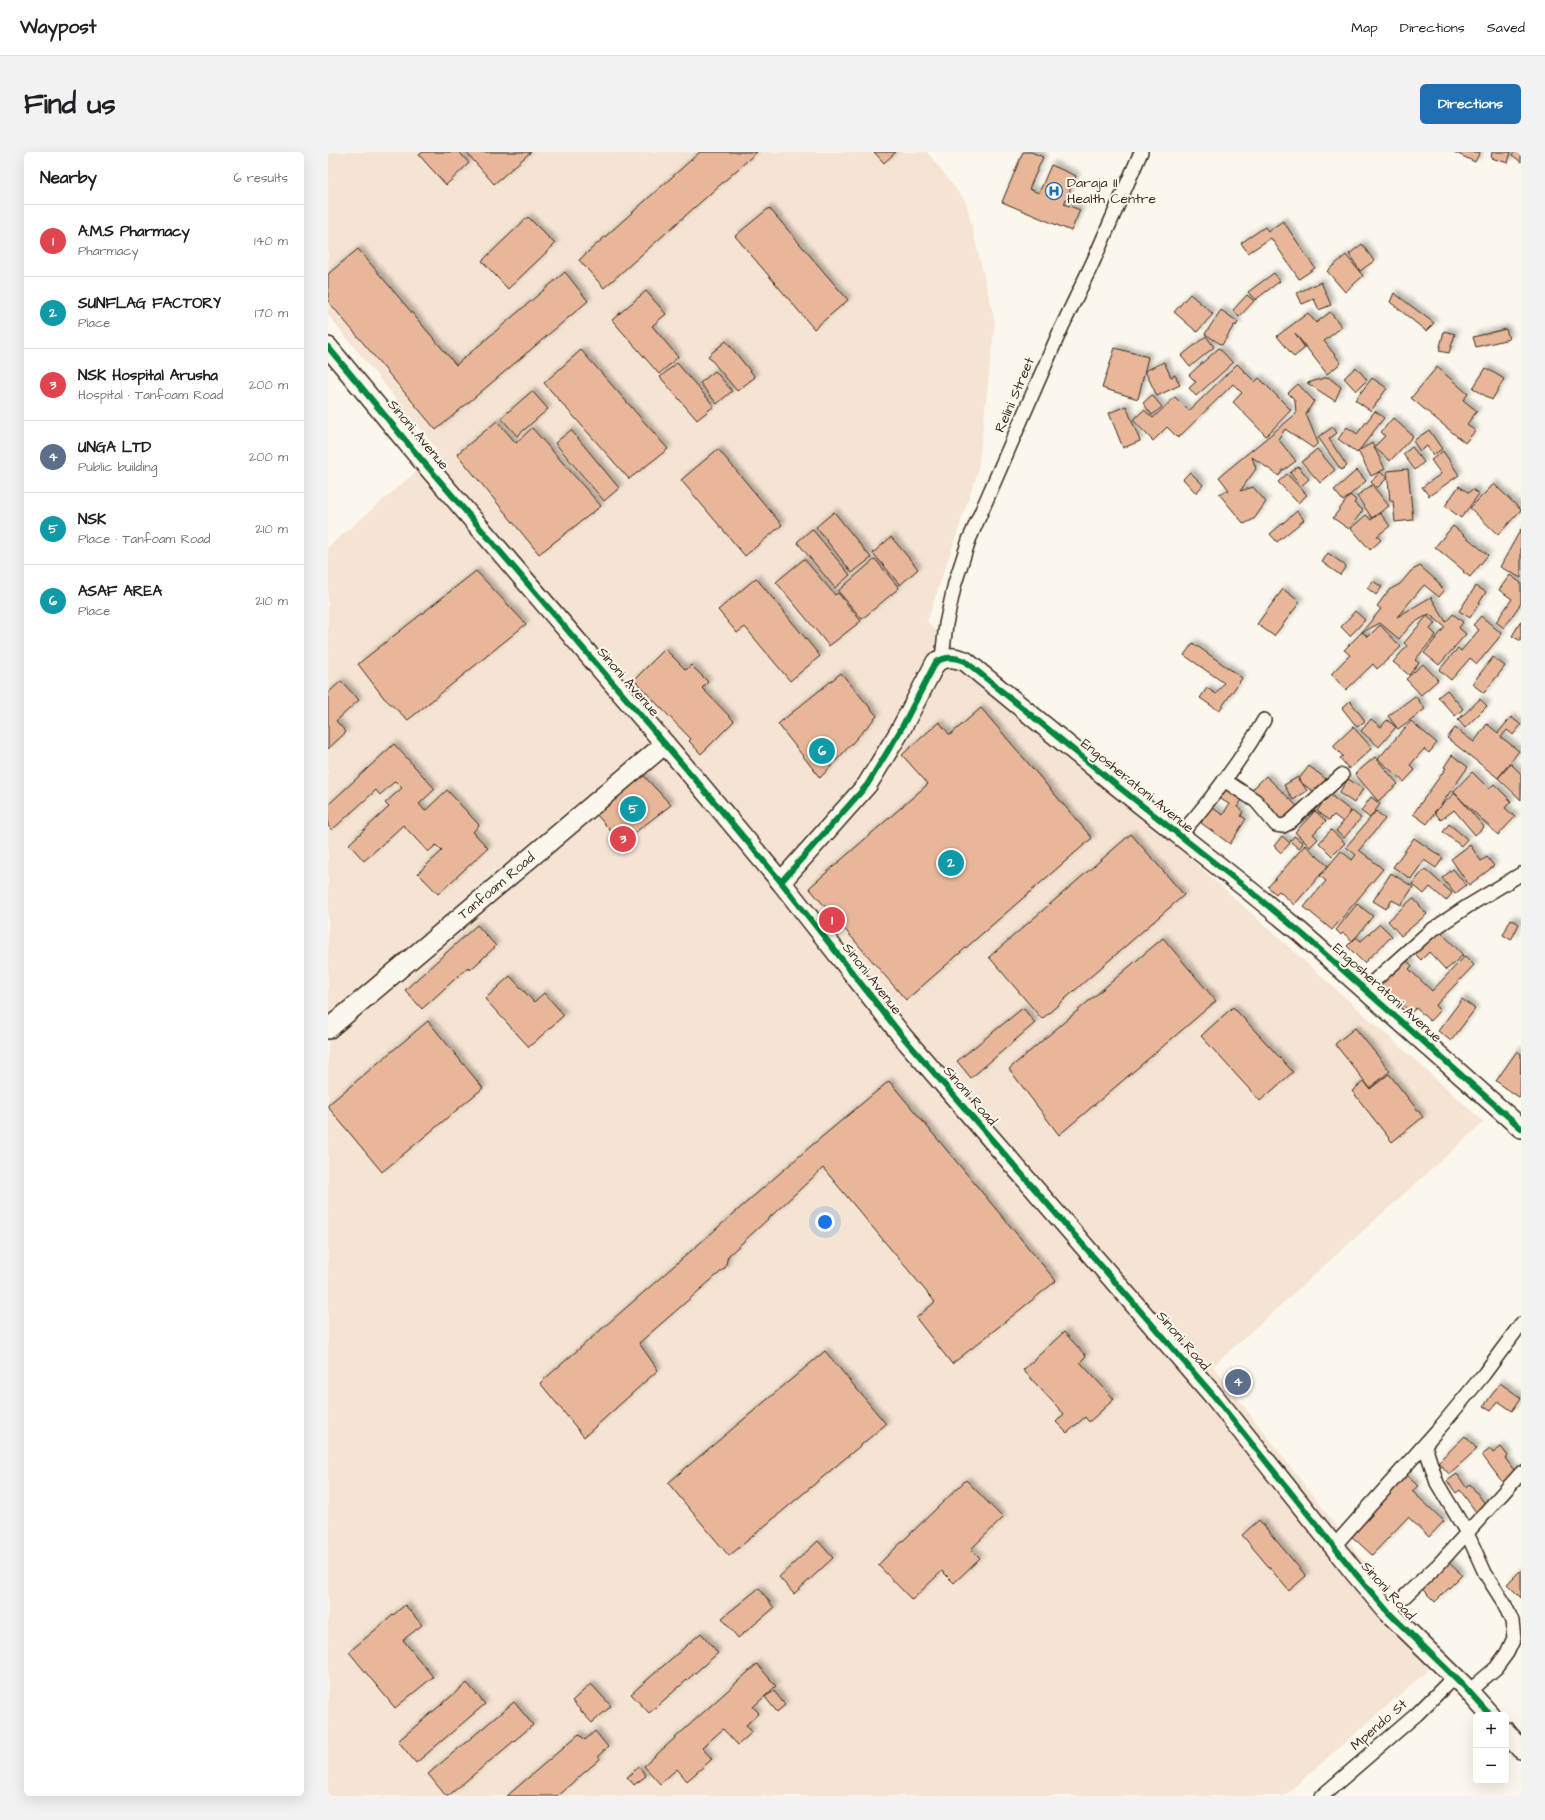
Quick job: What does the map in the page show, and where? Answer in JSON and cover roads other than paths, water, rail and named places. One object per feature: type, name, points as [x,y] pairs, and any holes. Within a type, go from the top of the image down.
[{"type":"street","name":"Relini Street","points":[[942,658],[946,624],[955,583],[969,540],[1060,331],[1093,262],[1140,152]]},
{"type":"street","name":"Sinoni Avenue","points":[[328,347],[415,452],[781,882],[903,1037]]},
{"type":"street","name":"Engosheratoni Avenue","points":[[942,658],[954,657],[965,661],[1179,836],[1250,891],[1365,989],[1521,1128]]},
{"type":"street","points":[[781,882],[867,785],[900,731],[936,662],[942,658]]},
{"type":"street","points":[[1179,836],[1224,780],[1251,742],[1264,720]]},
{"type":"street","name":"Tanfoam Road","points":[[328,1029],[665,744]]},
{"type":"street","points":[[1224,780],[1256,801],[1276,825],[1283,826],[1289,823],[1342,775]]},
{"type":"street","points":[[1365,989],[1429,932],[1521,874]]},
{"type":"street","name":"Sinoni Road","points":[[903,1037],[1213,1394],[1388,1612],[1487,1712]]},
{"type":"street","points":[[1334,1546],[1425,1446],[1466,1397],[1521,1324]]},
{"type":"street","points":[[1425,1446],[1437,1483],[1467,1533],[1485,1573],[1504,1603],[1512,1621],[1514,1638],[1507,1653],[1496,1668],[1468,1691]]},
{"type":"street","points":[[1388,1612],[1438,1565],[1521,1473]]},
{"type":"street","name":"Mpendo St","points":[[1322,1796],[1417,1714],[1454,1677]]},
{"type":"street","points":[[1509,1735],[1521,1749]]},
{"type":"place","name":"Daraja II Health Centre","points":[[1054,191]]},
{"type":"place","name":"ASAF AREA","points":[[822,751]]},
{"type":"place","name":"NSK","points":[[633,809]]},
{"type":"place","name":"NSK Hospital Arusha","points":[[623,839]]},
{"type":"place","name":"SUNFLAG FACTORY","points":[[951,863]]},
{"type":"place","name":"A.M.S Pharmacy","points":[[832,920]]},
{"type":"place","name":"UNGA LTD","points":[[1238,1382]]}]
